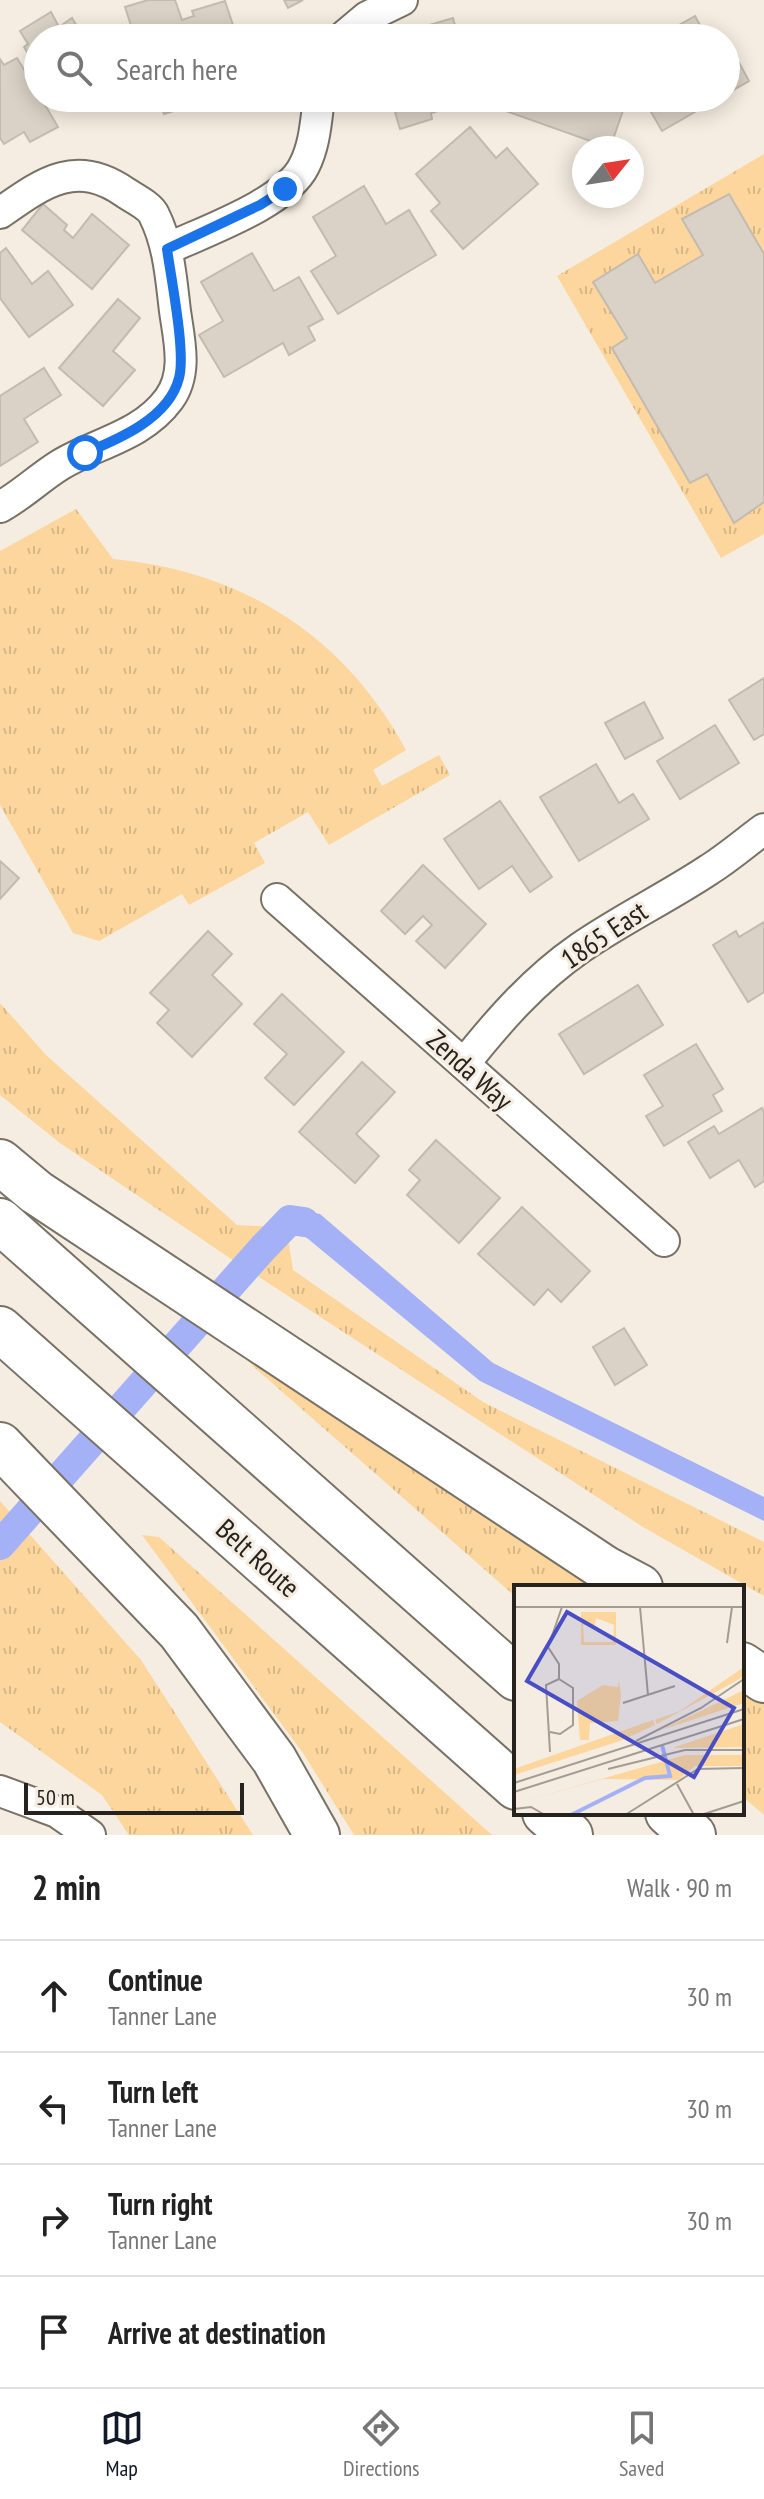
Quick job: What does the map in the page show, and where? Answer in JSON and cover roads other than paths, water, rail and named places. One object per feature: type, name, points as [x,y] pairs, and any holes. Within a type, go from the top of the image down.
[{"type":"highway","points":[[0,1162],[36,1192],[626,1581]]},
{"type":"highway","points":[[0,1221],[514,1676]]},
{"type":"highway","name":"Belt Route","points":[[0,1329],[514,1785]]},
{"type":"highway","points":[[0,1445],[179,1631],[274,1759],[317,1835]]},
{"type":"highway","points":[[744,1640],[764,1650]]},
{"type":"highway","points":[[744,1666],[764,1680]]},
{"type":"highway","points":[[547,1815],[570,1835]]},
{"type":"highway","points":[[670,1815],[693,1835]]},
{"type":"street","points":[[359,24],[402,0]]},
{"type":"street","points":[[167,249],[260,205],[295,180],[309,156],[317,112]]},
{"type":"street","points":[[0,213],[54,179],[76,175],[88,175],[113,184],[153,212],[167,249],[181,368],[169,399],[136,428],[56,467],[27,491],[0,507]]},
{"type":"street","name":"1865 East","points":[[464,1064],[499,1019],[578,950],[628,916],[710,869],[764,829]]},
{"type":"street","name":"Zenda Way","points":[[277,899],[664,1241]]},
{"type":"street","points":[[0,1791],[57,1812],[90,1835]]},
{"type":"water","points":[[286,1207],[320,1214],[493,1363],[764,1497],[764,1521],[480,1381],[307,1238],[291,1232],[279,1246],[263,1227]]},
{"type":"waterway","points":[[0,1545],[263,1248],[290,1220],[304,1222]]}]
